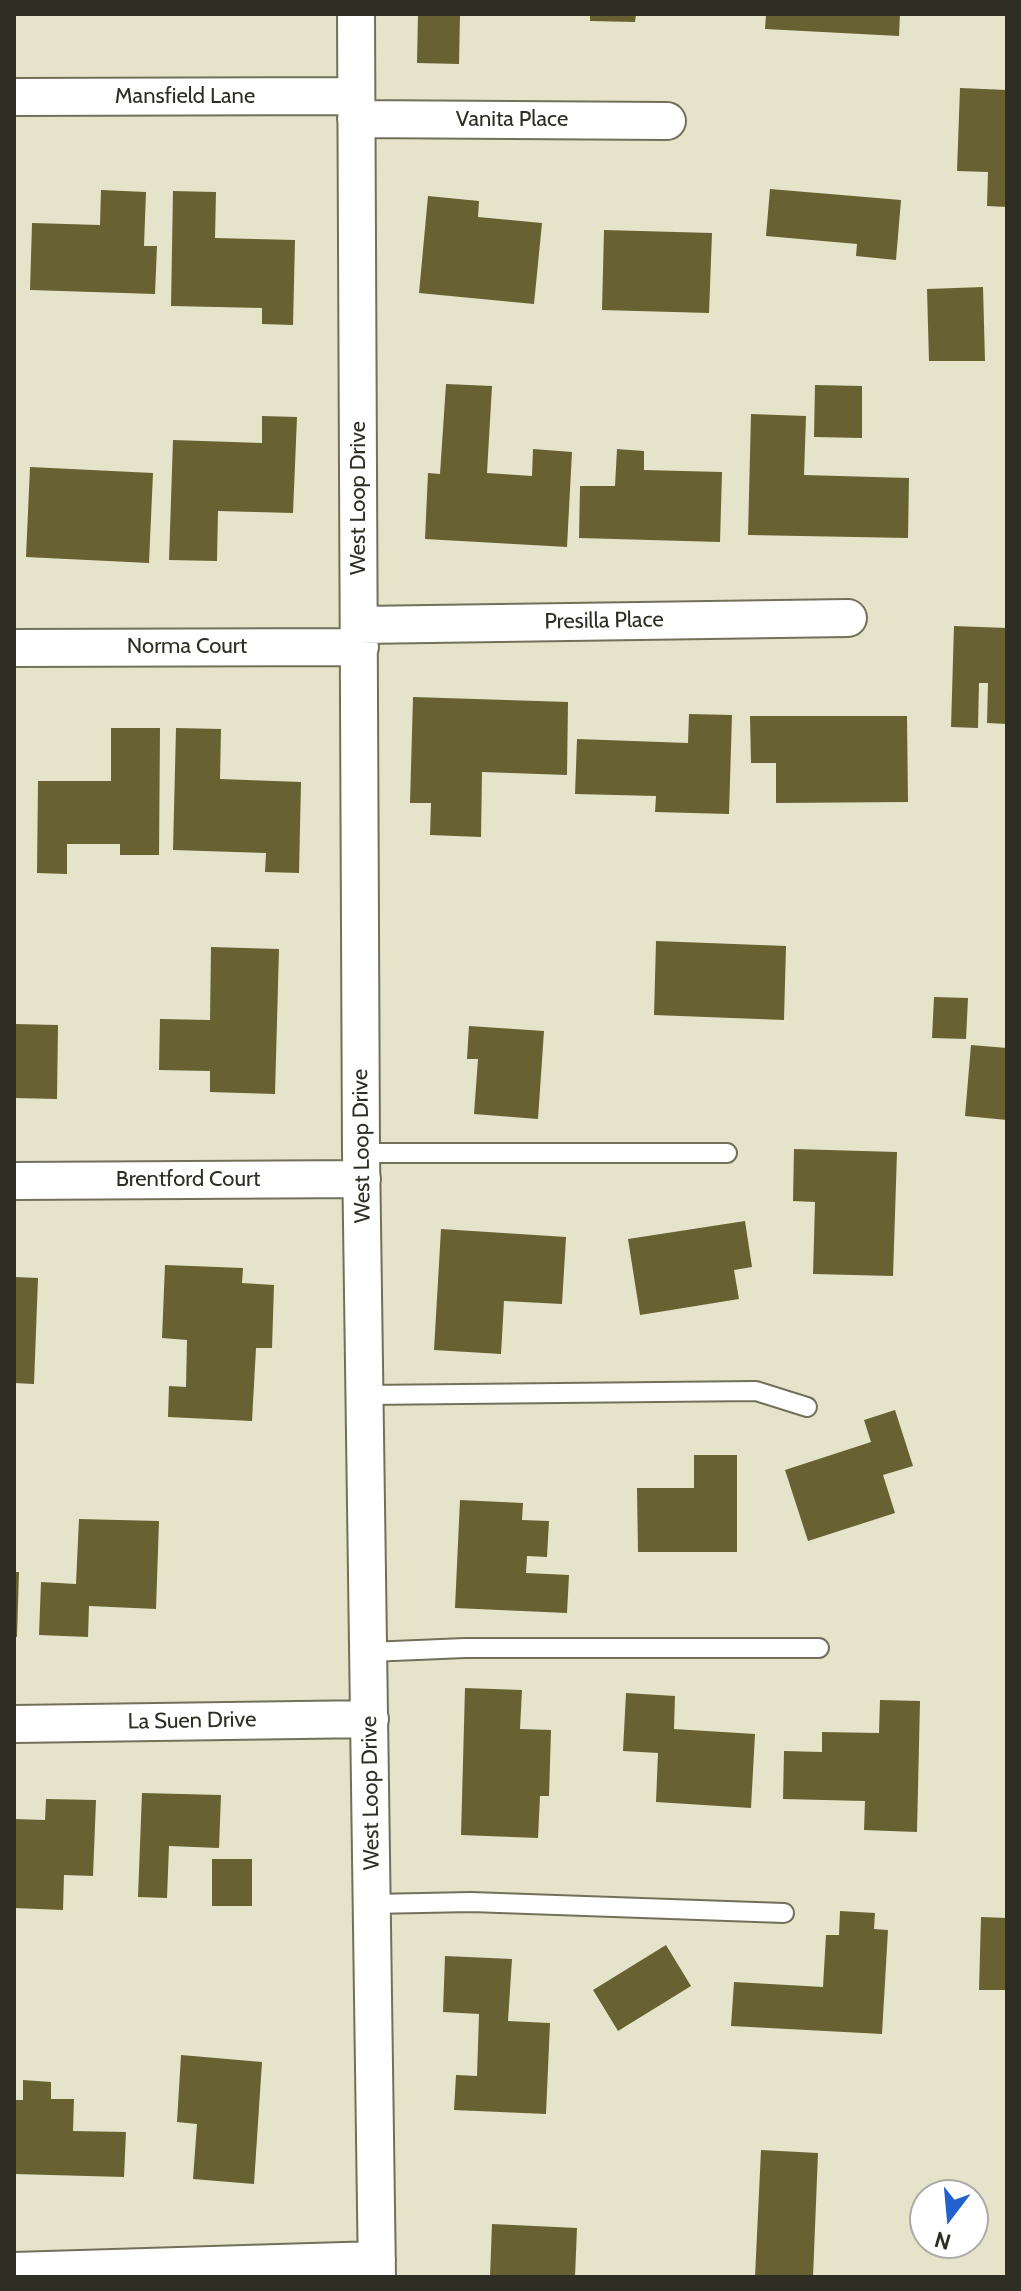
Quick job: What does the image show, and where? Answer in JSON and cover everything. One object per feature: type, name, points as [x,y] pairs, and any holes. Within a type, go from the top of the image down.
[{"type":"street","name":"West Loop Drive","points":[[356,14],[362,1166],[377,2269]]},
{"type":"street","name":"Mansfield Lane","points":[[14,97],[356,108]]},
{"type":"street","name":"Vanita Place","points":[[356,108],[667,121]]},
{"type":"street","name":"Presilla Place","points":[[360,636],[848,618]]},
{"type":"street","name":"Norma Court","points":[[14,648],[360,636]]},
{"type":"street","name":"Brentford Court","points":[[14,1181],[362,1166]]},
{"type":"street","name":"La Suen Drive","points":[[14,1724],[370,1719]]},
{"type":"street","points":[[14,2271],[377,2269]]},
{"type":"lane","points":[[362,1166],[727,1153]]},
{"type":"lane","points":[[365,1395],[756,1391],[807,1407]]},
{"type":"lane","points":[[369,1652],[465,1648],[819,1648]]},
{"type":"lane","points":[[372,1904],[471,1902],[784,1913]]},
{"type":"building","points":[[418,14],[460,14],[459,64],[417,63]]},
{"type":"building","points":[[590,14],[636,14],[635,22],[590,21]]},
{"type":"building","points":[[766,14],[900,14],[899,36],[765,29]]},
{"type":"building","points":[[960,88],[1007,90],[1007,207],[987,206],[988,172],[957,171]]},
{"type":"building","points":[[770,189],[901,200],[896,260],[856,256],[857,244],[766,236]]},
{"type":"building","points":[[101,190],[146,192],[144,246],[157,246],[155,294],[30,290],[32,223],[100,225]]},
{"type":"building","points":[[173,191],[216,192],[215,238],[295,240],[293,325],[262,324],[262,308],[171,306]]},
{"type":"building","points":[[428,196],[479,201],[478,217],[542,223],[534,304],[419,293]]},
{"type":"building","points":[[604,230],[712,233],[709,313],[602,310]]},
{"type":"building","points":[[983,287],[985,361],[929,361],[927,289]]},
{"type":"building","points":[[446,384],[492,386],[487,473],[532,476],[533,449],[572,452],[567,547],[425,539],[428,473],[440,474]]},
{"type":"building","points":[[815,385],[862,386],[862,438],[814,437]]},
{"type":"building","points":[[751,414],[806,416],[804,475],[909,478],[908,538],[748,535]]},
{"type":"building","points":[[262,416],[297,417],[293,513],[218,511],[217,561],[169,560],[173,440],[262,443]]},
{"type":"building","points":[[617,449],[644,451],[644,470],[722,472],[720,542],[579,538],[580,486],[615,486]]},
{"type":"building","points":[[30,467],[153,473],[149,563],[26,557]]},
{"type":"building","points":[[954,626],[1007,628],[1007,724],[987,723],[988,683],[979,683],[978,728],[951,727]]},
{"type":"building","points":[[413,697],[568,702],[567,775],[482,772],[481,837],[430,835],[431,803],[410,803]]},
{"type":"building","points":[[689,714],[732,715],[729,814],[655,812],[656,796],[575,794],[577,739],[688,743]]},
{"type":"building","points":[[750,716],[907,716],[908,802],[776,803],[776,763],[751,763]]},
{"type":"building","points":[[111,728],[160,728],[159,855],[120,855],[120,844],[67,844],[67,874],[37,873],[38,781],[111,781]]},
{"type":"building","points":[[176,728],[221,729],[220,779],[301,782],[299,873],[265,872],[266,853],[173,850]]},
{"type":"building","points":[[656,941],[786,946],[784,1020],[654,1015]]},
{"type":"building","points":[[211,947],[279,949],[275,1094],[210,1092],[210,1071],[159,1070],[160,1019],[210,1020]]},
{"type":"building","points":[[934,997],[968,998],[966,1039],[932,1038]]},
{"type":"building","points":[[14,1024],[58,1025],[57,1099],[14,1098]]},
{"type":"building","points":[[469,1026],[544,1031],[538,1119],[474,1114],[478,1059],[467,1059]]},
{"type":"building","points":[[971,1045],[1007,1048],[1007,1120],[965,1116]]},
{"type":"building","points":[[794,1149],[897,1152],[893,1276],[813,1274],[815,1202],[793,1201]]},
{"type":"building","points":[[745,1221],[752,1267],[734,1270],[739,1299],[640,1315],[628,1239]]},
{"type":"building","points":[[441,1229],[566,1237],[562,1304],[504,1301],[501,1354],[434,1350]]},
{"type":"building","points":[[165,1265],[243,1268],[242,1283],[274,1285],[272,1348],[256,1348],[252,1421],[168,1417],[169,1386],[186,1387],[187,1340],[162,1338]]},
{"type":"building","points":[[14,1277],[38,1278],[34,1384],[14,1383]]},
{"type":"building","points":[[895,1410],[913,1466],[883,1475],[895,1513],[808,1541],[785,1470],[871,1442],[864,1420]]},
{"type":"building","points":[[694,1455],[737,1455],[737,1552],[638,1552],[637,1488],[694,1488]]},
{"type":"building","points":[[460,1500],[523,1503],[522,1520],[549,1521],[547,1557],[527,1556],[526,1573],[569,1575],[567,1613],[455,1608]]},
{"type":"building","points":[[79,1519],[159,1521],[156,1609],[89,1606],[88,1637],[39,1635],[41,1582],[76,1584]]},
{"type":"building","points":[[14,1572],[19,1572],[17,1637],[14,1637]]},
{"type":"building","points":[[465,1688],[522,1690],[520,1729],[551,1730],[549,1796],[540,1796],[538,1838],[461,1835]]},
{"type":"building","points":[[626,1693],[675,1696],[674,1729],[755,1734],[751,1808],[656,1802],[658,1753],[623,1751]]},
{"type":"building","points":[[880,1700],[920,1701],[917,1832],[864,1830],[865,1801],[783,1799],[784,1751],[822,1752],[822,1732],[879,1733]]},
{"type":"building","points":[[142,1793],[221,1795],[219,1848],[169,1846],[167,1898],[138,1897]]},
{"type":"building","points":[[46,1799],[96,1800],[93,1876],[64,1875],[63,1910],[14,1908],[14,1819],[45,1820]]},
{"type":"building","points":[[212,1859],[252,1859],[252,1906],[212,1906]]},
{"type":"building","points":[[840,1911],[875,1913],[874,1929],[888,1930],[882,2034],[731,2026],[734,1982],[823,1987],[826,1935],[839,1935]]},
{"type":"building","points":[[981,1917],[1007,1918],[1007,1990],[979,1990]]},
{"type":"building","points":[[666,1945],[691,1986],[618,2031],[593,1990]]},
{"type":"building","points":[[445,1956],[512,1959],[508,2021],[550,2023],[546,2114],[454,2110],[456,2075],[477,2076],[479,2014],[443,2012]]},
{"type":"building","points":[[181,2055],[262,2062],[254,2184],[193,2179],[197,2124],[177,2122]]},
{"type":"building","points":[[23,2080],[51,2082],[51,2099],[74,2099],[73,2131],[126,2132],[124,2177],[14,2174],[14,2100],[23,2100]]},
{"type":"building","points":[[761,2150],[818,2153],[813,2277],[755,2277]]},
{"type":"building","points":[[492,2224],[577,2228],[575,2277],[490,2277]]}]
